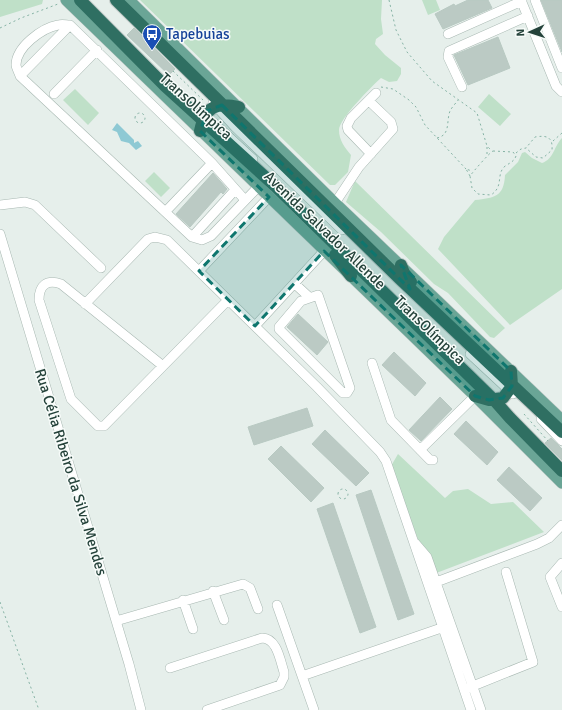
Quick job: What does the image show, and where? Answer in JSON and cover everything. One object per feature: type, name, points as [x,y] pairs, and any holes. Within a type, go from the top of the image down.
[{"type":"highway","name":"Avenida Salvador Allende","points":[[80,0],[131,53],[202,122],[276,186],[504,394],[534,404],[562,432]]},
{"type":"highway","name":"Avenida Salvador Allende","points":[[116,0],[193,74],[219,106],[462,340],[504,394],[510,418],[562,472]]},
{"type":"highway","points":[[202,122],[219,106],[239,107]]},
{"type":"highway","points":[[276,186],[279,194],[344,265],[351,276]]},
{"type":"highway","points":[[401,265],[407,278],[457,330],[462,340]]},
{"type":"highway","points":[[475,396],[504,394],[511,371]]},
{"type":"main road","name":"Avenida Salvador Allende","points":[[129,0],[335,203],[562,420]]},
{"type":"main road","name":"Avenida Salvador Allende","points":[[66,1],[202,122],[258,187],[475,396],[562,483]]},
{"type":"street","name":"TransOlímpica","points":[[87,0],[202,122],[236,142],[504,394],[530,408],[562,441]]},
{"type":"street","name":"TransOlímpica","points":[[108,0],[219,106],[235,127],[504,394],[562,465]]},
{"type":"street","points":[[535,0],[562,68]]},
{"type":"street","points":[[448,34],[521,1],[556,86],[562,92]]},
{"type":"street","points":[[462,87],[448,57],[449,51],[528,16]]},
{"type":"street","points":[[245,200],[212,163],[70,25],[59,24],[50,27],[29,41],[18,56],[16,67],[20,76],[36,89],[192,237],[199,240],[207,239],[258,187]]},
{"type":"street","points":[[20,76],[70,25]]},
{"type":"street","points":[[54,94],[97,50]]},
{"type":"street","points":[[370,154],[348,130],[347,126],[351,118],[376,93]]},
{"type":"street","points":[[335,203],[359,166],[391,133],[393,126],[369,101]]},
{"type":"street","points":[[168,209],[212,163]]},
{"type":"street","points":[[192,237],[235,190]]},
{"type":"street","points":[[199,271],[268,197]]},
{"type":"street","points":[[0,205],[25,202],[35,205],[101,268]]},
{"type":"street","name":"Rua Célia Ribeiro da Silva Mendes","points":[[0,234],[116,621],[140,710]]},
{"type":"street","points":[[85,304],[150,238],[161,237],[167,240],[380,452],[386,461],[410,535],[427,557],[432,584],[447,626],[473,686],[481,710]]},
{"type":"street","points":[[255,326],[324,251]]},
{"type":"street","points":[[163,366],[61,284],[51,282],[44,284],[40,288],[39,300],[70,399],[98,426],[104,426],[228,300]]},
{"type":"street","points":[[292,287],[305,299]]},
{"type":"street","points":[[319,296],[350,388],[347,393],[343,393],[279,329],[279,327],[305,299],[319,296]]},
{"type":"street","points":[[372,362],[391,420],[430,460],[433,460]]},
{"type":"street","points":[[420,450],[475,396]]},
{"type":"street","points":[[432,584],[537,544],[549,538],[562,526]]},
{"type":"street","points":[[562,563],[550,577],[562,607]]},
{"type":"street","points":[[464,689],[534,662],[506,572]]},
{"type":"street","points":[[116,621],[240,584],[246,584],[253,592],[258,610]]},
{"type":"street","points":[[213,591],[224,620]]},
{"type":"street","points":[[183,600],[193,629]]},
{"type":"street","points":[[277,605],[313,707]]},
{"type":"street","points":[[302,676],[447,626]]},
{"type":"street","points":[[447,626],[471,710]]},
{"type":"street","points":[[170,668],[262,638],[266,638],[273,642],[280,659],[284,677],[280,685],[207,710]]},
{"type":"street","points":[[280,659],[295,654]]},
{"type":"path","points":[[389,0],[396,30],[407,52],[432,81],[477,113],[487,146],[487,155]]},
{"type":"path","points":[[0,28],[37,11],[66,1]]},
{"type":"path","points":[[173,71],[203,100]]},
{"type":"path","points":[[376,93],[381,87],[386,86],[401,94],[416,107],[425,125],[466,169],[470,176],[472,188],[482,195],[491,195],[499,188],[504,168],[515,159],[516,154],[521,149],[526,148],[535,137],[544,135],[551,139],[552,142],[552,150],[544,158],[536,158],[526,148]]},
{"type":"path","points":[[436,138],[444,136],[447,132],[450,111],[459,100]]},
{"type":"path","points":[[142,113],[145,119],[143,122],[138,123],[135,120],[135,116],[142,113]]},
{"type":"path","points":[[552,142],[562,133]]},
{"type":"path","points":[[487,146],[491,151]]},
{"type":"path","points":[[470,176],[491,151],[513,152],[516,154]]},
{"type":"path","points":[[466,169],[474,171]]},
{"type":"path","points":[[524,414],[548,441]]},
{"type":"path","points":[[341,490],[347,491],[348,496],[346,498],[341,499],[339,497],[338,494],[341,490]]},
{"type":"path","points":[[0,602],[39,710]]},
{"type":"highlighted area","points":[[222,105],[410,289],[401,265],[511,371],[512,386],[503,398],[489,400],[475,396],[324,251],[255,326],[199,271],[269,197],[200,131],[207,111]]},
{"type":"green space","points":[[0,0],[43,0],[42,4],[0,17]]},
{"type":"green space","points":[[140,0],[382,0],[381,19],[383,34],[376,39],[375,44],[385,55],[401,68],[401,74],[397,81],[389,82],[381,78],[344,118],[340,125],[339,134],[345,147],[351,155],[348,172],[335,185],[330,185]]},
{"type":"green space","points":[[422,0],[436,0],[440,10],[428,15]]},
{"type":"green space","points":[[75,89],[99,113],[88,125],[63,100]]},
{"type":"green space","points":[[489,94],[511,114],[500,126],[478,107]]},
{"type":"green space","points":[[562,138],[562,289],[510,325],[438,249],[444,237],[475,200],[493,197],[500,192],[503,188],[505,175],[518,162],[522,153],[525,152],[532,158],[542,163],[549,159]]},
{"type":"green space","points":[[154,172],[170,188],[161,197],[145,181]]},
{"type":"green space","points":[[355,181],[505,328],[494,338],[490,337],[448,293],[434,284],[381,232],[346,202]]},
{"type":"green space","points":[[398,454],[445,498],[453,491],[468,489],[491,504],[513,502],[544,532],[431,575],[391,466]]},
{"type":"water","points":[[117,123],[134,140],[134,143],[138,141],[142,146],[136,150],[129,143],[121,141],[117,132],[112,130]]},
{"type":"building","points":[[468,0],[488,0],[492,8],[443,29],[435,14],[454,4],[455,6]]},
{"type":"building","points":[[541,0],[562,0],[562,52]]},
{"type":"building","name":"Tapebuias","points":[[134,28],[175,69],[169,75],[127,35]]},
{"type":"building","points":[[498,37],[510,68],[468,85],[454,55]]},
{"type":"building","points":[[213,173],[227,189],[223,194],[221,192],[190,227],[176,214]]},
{"type":"building","points":[[298,314],[328,342],[317,355],[287,327]]},
{"type":"building","points":[[394,352],[426,383],[415,396],[382,365]]},
{"type":"building","points":[[440,397],[452,409],[421,441],[409,430]]},
{"type":"building","points":[[307,408],[313,426],[254,445],[248,427]]},
{"type":"building","points":[[466,421],[498,452],[487,465],[454,434]]},
{"type":"building","points":[[325,430],[369,473],[356,486],[312,444]]},
{"type":"building","points":[[551,438],[562,449],[562,460],[545,443]]},
{"type":"building","points":[[281,446],[324,488],[311,502],[268,459]]},
{"type":"building","points":[[509,467],[542,498],[530,511],[497,480]]},
{"type":"building","points":[[371,490],[414,614],[398,620],[356,495]]},
{"type":"building","points":[[333,503],[376,627],[360,633],[317,509]]},
{"type":"place","name":"Tapebuias","points":[[152,51]]}]
